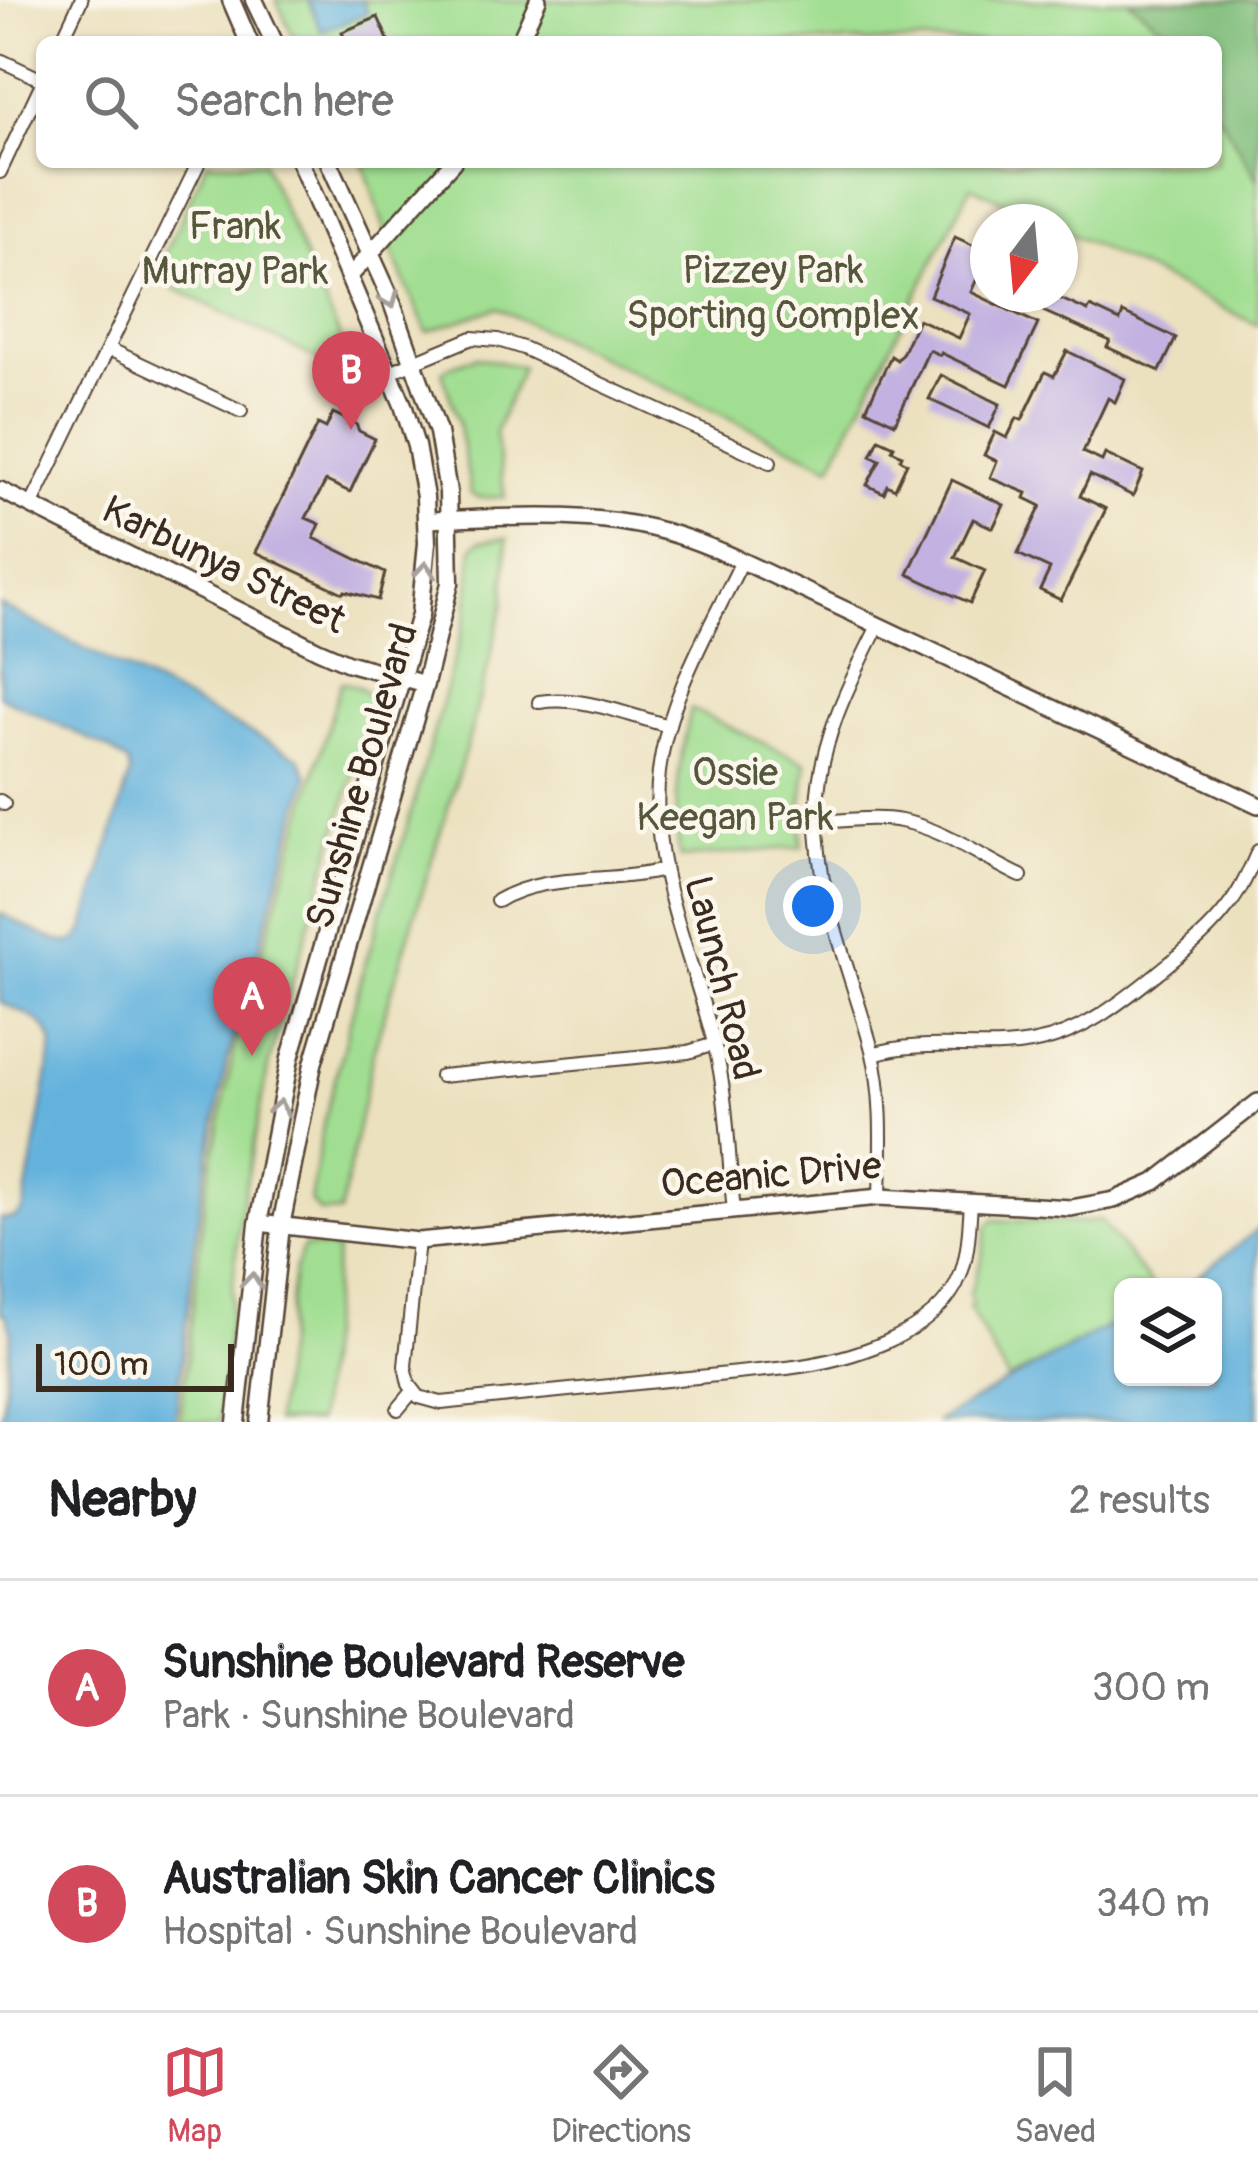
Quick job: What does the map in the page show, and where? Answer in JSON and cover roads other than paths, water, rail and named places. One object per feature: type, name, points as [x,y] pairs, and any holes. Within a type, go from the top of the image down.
[{"type":"main road","points":[[231,0],[246,36]]},
{"type":"main road","points":[[254,0],[271,36]]},
{"type":"main road","name":"Sunshine Boulevard","points":[[236,1422],[258,1223],[290,1058],[420,615],[427,551],[416,446],[390,372],[303,168]]},
{"type":"main road","name":"Sunshine Boulevard","points":[[259,1422],[281,1226],[313,1064],[425,684],[450,583],[450,519],[441,445],[414,362],[332,168]]},
{"type":"street","points":[[64,36],[81,0]]},
{"type":"street","points":[[522,36],[538,0]]},
{"type":"street","points":[[0,60],[36,78]]},
{"type":"street","points":[[0,172],[36,94]]},
{"type":"street","points":[[32,506],[196,168]]},
{"type":"street","points":[[350,276],[448,168]]},
{"type":"street","points":[[390,372],[472,338],[498,340],[770,462]]},
{"type":"street","points":[[109,350],[241,411]]},
{"type":"street","name":"Karbunya Street","points":[[0,490],[318,650],[425,684]]},
{"type":"street","points":[[426,520],[551,516],[604,520],[685,537],[1258,805]]},
{"type":"street","name":"Launch Road","points":[[734,1210],[715,1044],[664,870],[658,799],[669,727],[742,561]]},
{"type":"street","points":[[878,626],[830,730],[820,775],[817,822],[827,898],[873,1054],[880,1197]]},
{"type":"street","points":[[539,702],[577,701],[669,727]]},
{"type":"street","points":[[817,822],[881,819],[913,824],[1021,876]]},
{"type":"street","points":[[873,1054],[903,1047],[1029,1044],[1090,1023],[1120,1004],[1215,924],[1235,898],[1258,851]]},
{"type":"street","points":[[497,901],[538,885],[664,870]]},
{"type":"street","points":[[441,1076],[688,1052],[715,1044]]},
{"type":"street","name":"Oceanic Drive","points":[[258,1223],[418,1241],[880,1197],[1056,1209],[1114,1200],[1155,1183],[1258,1102]]},
{"type":"street","points":[[418,1241],[405,1376],[413,1391],[441,1403],[814,1365],[857,1353],[916,1325],[946,1300],[963,1265],[971,1203]]},
{"type":"street","points":[[398,1409],[413,1391]]},
{"type":"water","points":[[308,0],[362,0],[368,13],[321,31]]},
{"type":"water","points":[[0,605],[300,758],[308,776],[226,1065],[200,1202],[175,1422],[1,1422],[11,1331],[0,1311],[0,1218],[14,1217],[24,1207],[53,1044],[39,1022],[0,1002],[0,913],[52,939],[67,942],[79,937],[130,774],[128,763],[109,749],[0,696]]},
{"type":"water","points":[[1258,1229],[1258,1422],[935,1422],[1114,1323],[1114,1386],[1222,1386],[1222,1278],[1196,1278]]},
{"type":"place","name":"Australian Skin Cancer Clinics","points":[[351,430]]},
{"type":"place","name":"Sunshine Boulevard Reserve","points":[[252,1056]]},
{"type":"park label","name":"Frank Murray Park","points":[[235,248]]},
{"type":"park label","name":"Pizzey Park Sporting Complex","points":[[773,292]]},
{"type":"park label","name":"Ossie Keegan Park","points":[[735,794]]}]
